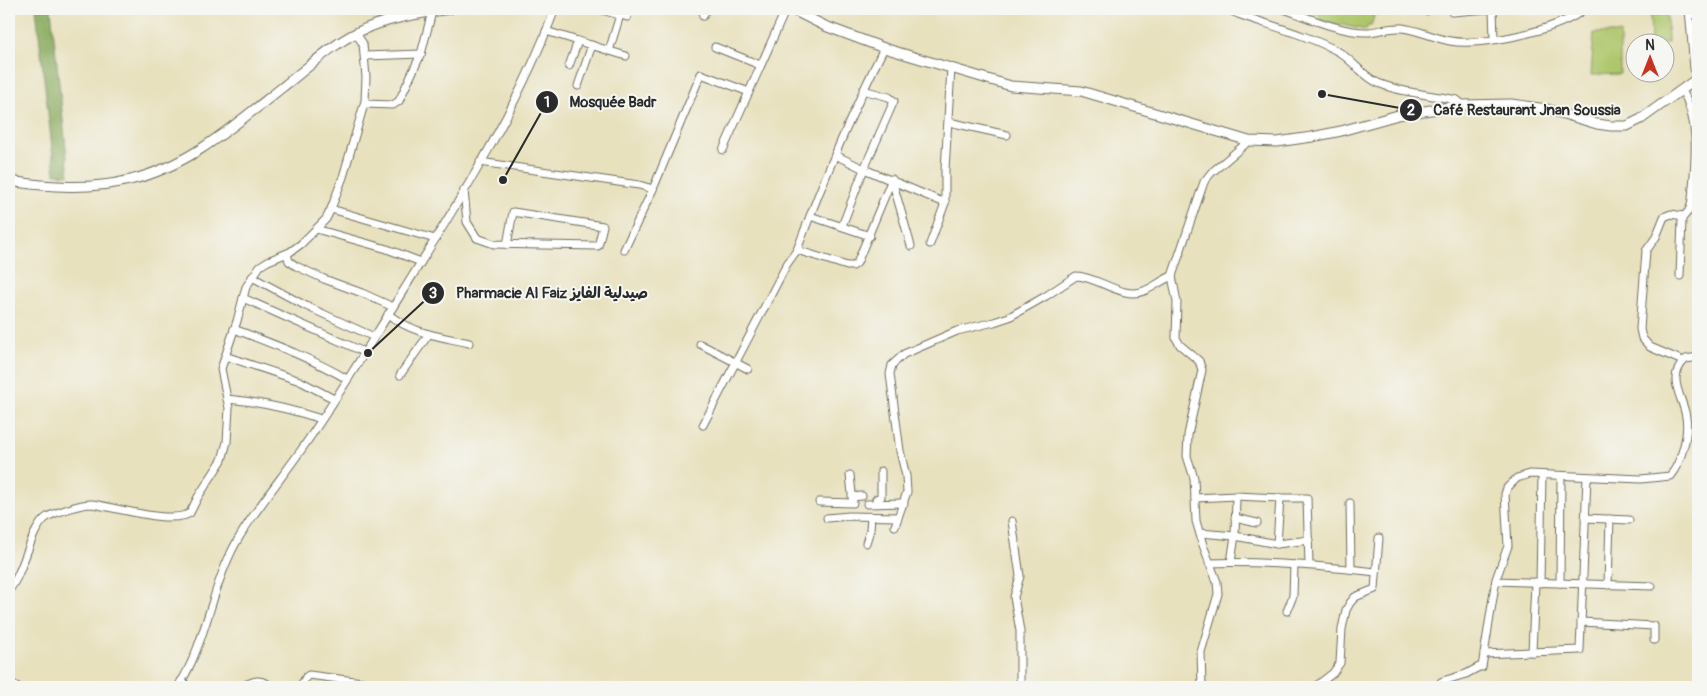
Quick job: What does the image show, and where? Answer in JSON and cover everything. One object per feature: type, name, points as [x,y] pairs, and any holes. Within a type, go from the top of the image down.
[{"type":"main road","points":[[9,181],[58,186],[90,186],[129,180],[160,170],[187,157],[222,135],[333,48],[356,33],[394,18],[450,9]]},
{"type":"main road","points":[[791,9],[825,26],[884,48],[1017,87],[1081,91],[1249,141],[1277,142],[1312,137],[1398,115],[1463,105],[1511,104],[1547,109],[1597,124],[1620,127],[1627,126],[1641,119],[1698,77]]},
{"type":"street","points":[[189,687],[180,684],[190,665],[229,555],[253,516],[306,444],[435,239],[498,133],[527,76],[555,9]]},
{"type":"street","points":[[598,9],[627,17],[629,9]]},
{"type":"street","points":[[723,150],[786,9]]},
{"type":"street","points":[[1227,9],[1313,41],[1339,53],[1377,82],[1398,89],[1457,100],[1463,105]]},
{"type":"street","points":[[1284,9],[1355,31],[1369,32],[1395,28],[1418,31],[1450,41],[1462,42],[1520,35],[1552,27],[1573,18],[1584,9]]},
{"type":"street","points":[[1452,9],[1452,12],[1488,9]]},
{"type":"street","points":[[1493,9],[1494,39]]},
{"type":"street","points":[[1689,9],[1694,69],[1698,77]]},
{"type":"street","points":[[365,104],[396,104],[421,54],[432,12]]},
{"type":"street","points":[[609,50],[620,15]]},
{"type":"street","points":[[546,31],[626,56]]},
{"type":"street","points":[[9,590],[18,578],[37,530],[48,516],[82,505],[92,504],[155,516],[183,516],[189,514],[224,455],[229,425],[227,399],[221,371],[246,287],[252,277],[265,263],[287,254],[301,244],[326,219],[343,177],[365,104],[365,56],[363,44],[356,33]]},
{"type":"street","points":[[569,66],[578,41]]},
{"type":"street","points":[[578,86],[592,45]]},
{"type":"street","points":[[715,47],[760,65]]},
{"type":"street","points":[[703,425],[797,250],[835,155],[863,90],[884,48]]},
{"type":"street","points":[[365,56],[421,54]]},
{"type":"street","points":[[930,244],[945,203],[945,170],[952,68]]},
{"type":"street","points":[[624,250],[653,190],[701,74],[748,92]]},
{"type":"street","points":[[842,226],[864,169],[894,101],[889,97],[863,90]]},
{"type":"street","points":[[1680,276],[1681,230],[1683,216],[1689,211],[1692,202],[1697,156],[1694,123],[1689,103],[1682,90]]},
{"type":"street","points":[[949,122],[1007,135]]},
{"type":"street","points":[[1202,687],[1201,652],[1218,594],[1217,582],[1196,521],[1194,478],[1189,466],[1187,447],[1202,370],[1199,361],[1176,340],[1177,302],[1172,276],[1204,182],[1211,173],[1249,141]]},
{"type":"street","points":[[835,155],[945,203]]},
{"type":"street","points":[[480,162],[639,185],[653,190]]},
{"type":"street","points":[[797,250],[847,266],[853,266],[858,263],[892,180]]},
{"type":"street","points":[[892,180],[911,246]]},
{"type":"street","points":[[464,190],[467,222],[472,232],[477,238],[494,244],[507,245],[598,246],[603,226],[513,212],[507,245]]},
{"type":"street","points":[[331,209],[435,239]]},
{"type":"street","points":[[1683,216],[1671,214],[1664,217],[1656,237],[1647,247],[1640,321],[1642,338],[1650,346],[1683,361]]},
{"type":"street","points":[[810,216],[870,236]]},
{"type":"street","points":[[316,229],[387,249],[421,262]]},
{"type":"street","points":[[287,254],[290,263],[324,279],[362,292],[393,307]]},
{"type":"street","points":[[895,526],[907,492],[890,374],[895,360],[944,336],[1009,316],[1046,296],[1076,276],[1135,293],[1144,291],[1172,276]]},
{"type":"street","points":[[252,277],[306,306],[374,337]]},
{"type":"street","points":[[243,298],[364,352]]},
{"type":"street","points":[[388,314],[401,324],[428,334],[470,343]]},
{"type":"street","points":[[234,329],[292,351],[347,379]]},
{"type":"street","points":[[400,375],[428,334]]},
{"type":"street","points":[[700,344],[748,369]]},
{"type":"street","points":[[225,356],[300,381],[334,399]]},
{"type":"street","points":[[1439,687],[1441,682],[1482,667],[1496,581],[1508,546],[1505,499],[1507,488],[1522,475],[1542,474],[1652,479],[1670,476],[1678,462],[1686,432],[1686,416],[1676,388],[1679,367],[1683,361],[1690,357],[1698,357]]},
{"type":"street","points":[[227,399],[284,408],[321,420]]},
{"type":"street","points":[[876,503],[876,499],[881,497],[880,471]]},
{"type":"street","points":[[1532,652],[1538,583],[1542,474]]},
{"type":"street","points":[[819,502],[853,503],[850,475]]},
{"type":"street","points":[[1560,583],[1561,476]]},
{"type":"street","points":[[1484,654],[1580,650],[1587,477]]},
{"type":"street","points":[[852,497],[862,496]]},
{"type":"street","points":[[1195,498],[1236,496],[1307,498],[1308,565]]},
{"type":"street","points":[[1231,562],[1235,536],[1236,496]]},
{"type":"street","points":[[1277,544],[1280,498]]},
{"type":"street","points":[[867,504],[904,503]]},
{"type":"street","points":[[1350,503],[1351,569]]},
{"type":"street","points":[[827,518],[849,516],[898,517]]},
{"type":"street","points":[[866,543],[871,516]]},
{"type":"street","points":[[1235,518],[1256,523]]},
{"type":"street","points":[[1585,518],[1630,520]]},
{"type":"street","points":[[1608,585],[1610,519]]},
{"type":"street","points":[[1012,521],[1020,576],[1014,597],[1020,631],[1020,687]]},
{"type":"street","points":[[1200,533],[1235,536],[1277,544],[1309,540]]},
{"type":"street","points":[[1316,687],[1332,673],[1341,660],[1342,629],[1346,610],[1355,597],[1375,590],[1378,538]]},
{"type":"street","points":[[1209,563],[1308,565],[1376,572]]},
{"type":"street","points":[[1286,611],[1293,596],[1294,565]]},
{"type":"street","points":[[1496,581],[1652,586]]},
{"type":"street","points":[[1581,622],[1654,626],[1654,640]]},
{"type":"street","points":[[300,687],[309,675],[362,682]]},
{"type":"street","points":[[241,687],[256,680],[265,682],[272,687]]},
{"type":"street","points":[[9,682],[18,687]]},
{"type":"green space","points":[[36,9],[51,9],[69,175],[55,174]]},
{"type":"green space","points":[[1311,9],[1376,9],[1371,26],[1367,26],[1366,30],[1323,21]]},
{"type":"green space","points":[[1667,14],[1668,32],[1651,32],[1650,15]]},
{"type":"green space","points":[[1594,33],[1620,33],[1620,74],[1591,75]]},
{"type":"place","name":"Café Restaurant Jnan Soussia","points":[[1322,94]]},
{"type":"place","name":"Mosquée Badr","points":[[503,180]]},
{"type":"place","name":"Pharmacie Al Faiz صيدلية الفايز","points":[[368,353]]}]
